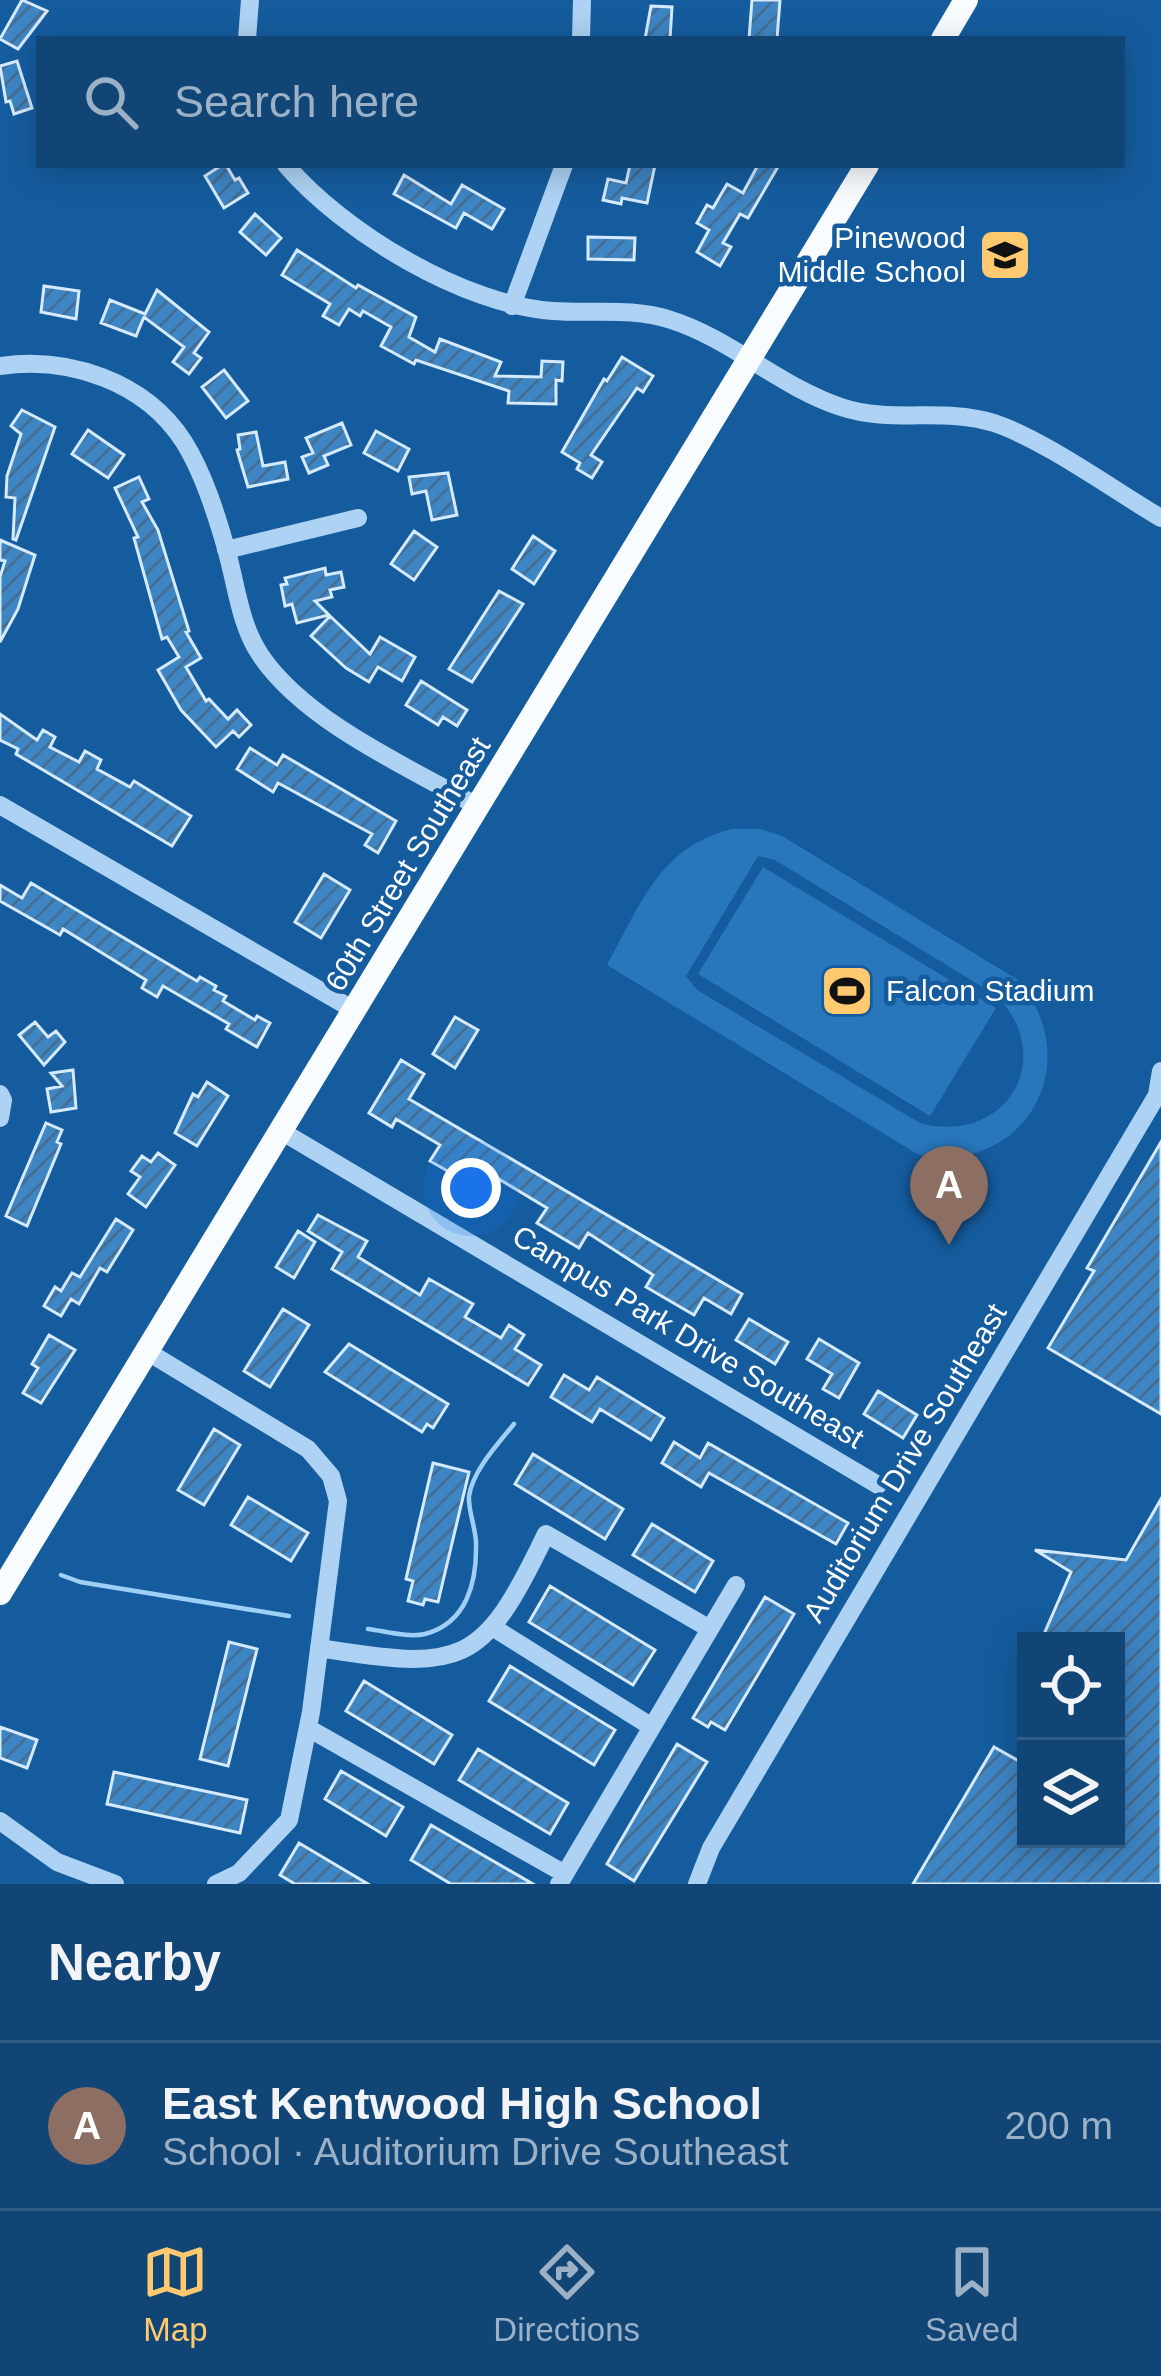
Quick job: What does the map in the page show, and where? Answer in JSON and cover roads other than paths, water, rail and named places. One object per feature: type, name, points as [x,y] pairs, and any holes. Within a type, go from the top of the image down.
[{"type":"main road","points":[[945,36],[966,0]]},
{"type":"main road","name":"60th Street Southeast","points":[[0,1593],[865,168]]},
{"type":"street","points":[[247,36],[250,0]]},
{"type":"street","points":[[581,36],[582,0]]},
{"type":"street","points":[[289,168],[313,196],[342,218],[443,280],[512,306],[631,310],[668,319],[699,330],[748,361],[842,408],[908,417],[954,415],[996,423],[1161,518]]},
{"type":"street","points":[[512,306],[564,168]]},
{"type":"street","points":[[0,366],[77,366],[137,394],[183,440],[212,504],[245,627],[281,681],[341,727],[477,806]]},
{"type":"street","points":[[226,550],[358,518]]},
{"type":"street","points":[[0,806],[354,1010]]},
{"type":"street","name":"Auditorium Drive Southeast","points":[[697,1884],[711,1847],[1159,1096],[1161,1071]]},
{"type":"street","points":[[0,1094],[0,1118]]},
{"type":"street","name":"Campus Park Drive Southeast","points":[[281,1131],[878,1485]]},
{"type":"street","points":[[148,1352],[308,1449],[331,1476],[338,1501],[308,1728],[289,1820],[247,1879],[216,1884]]},
{"type":"street","points":[[319,1648],[391,1660],[433,1660],[467,1650],[494,1628],[546,1534],[710,1629]]},
{"type":"street","points":[[308,1728],[562,1879],[736,1585]]},
{"type":"street","points":[[494,1628],[652,1727]]},
{"type":"street","points":[[0,1821],[57,1862],[109,1883]]},
{"type":"waterway","points":[[368,1629],[425,1634],[460,1611],[476,1558],[471,1486],[514,1424]]},
{"type":"waterway","points":[[61,1575],[289,1616]]},
{"type":"place","name":"Pinewood Middle School","points":[[1005,255]]},
{"type":"place","name":"Falcon Stadium","points":[[847,991]]},
{"type":"place","name":"East Kentwood High School","points":[[949,1245]]}]
